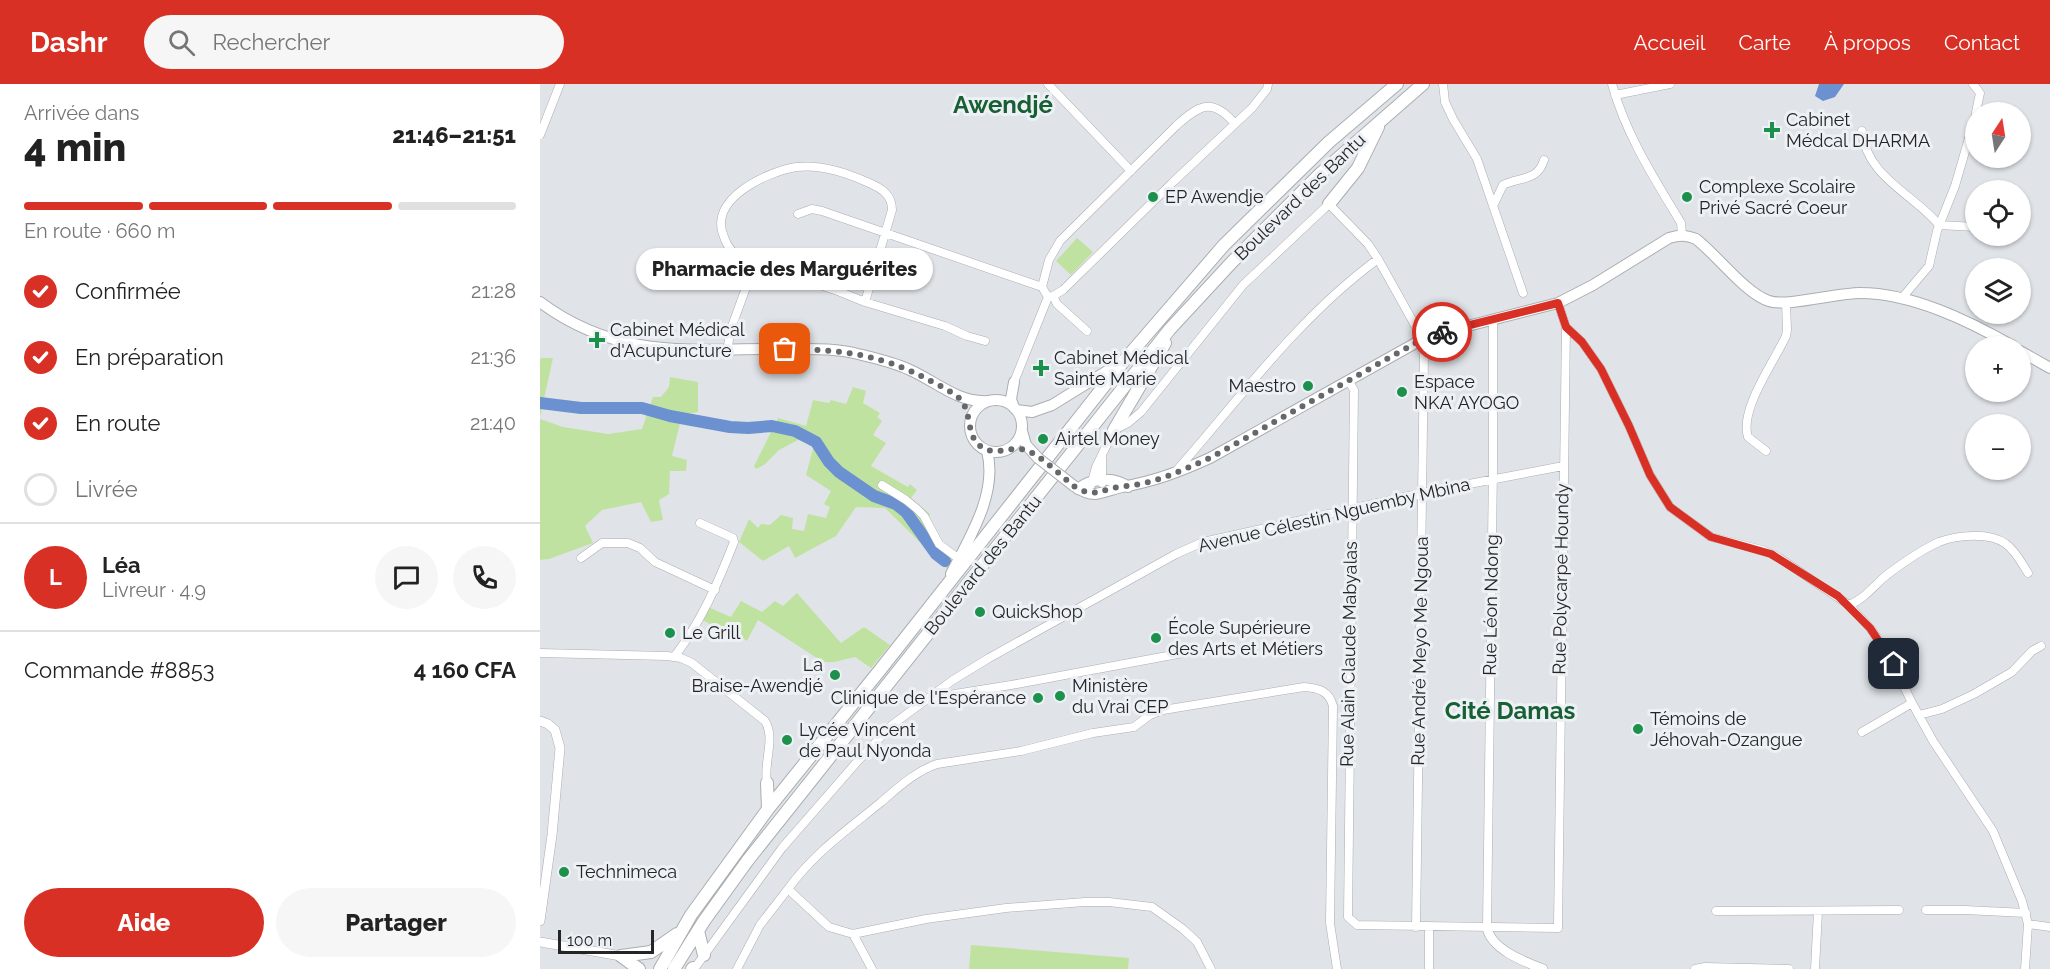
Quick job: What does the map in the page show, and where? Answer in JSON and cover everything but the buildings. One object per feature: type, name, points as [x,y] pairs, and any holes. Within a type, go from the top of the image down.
[{"type":"highway","name":"Boulevard des Bantu","points":[[660,969],[682,930],[768,809],[1123,362],[1224,245],[1329,142],[1397,84]]},
{"type":"highway","name":"Boulevard des Bantu","points":[[674,969],[748,860],[826,759],[1017,523],[1112,399],[1170,328],[1320,174],[1424,84]]},
{"type":"highway","points":[[1329,204],[1358,168],[1381,122]]},
{"type":"highway","points":[[1114,430],[1169,337],[1170,328]]},
{"type":"highway","points":[[767,783],[774,789],[785,789]]},
{"type":"highway","points":[[767,783],[768,809]]},
{"type":"highway","points":[[621,956],[651,952],[682,930]]},
{"type":"highway","points":[[698,931],[704,955]]},
{"type":"highway","points":[[621,956],[639,969]]},
{"type":"main road","points":[[958,397],[965,407],[972,436],[987,451],[1022,449],[1034,455],[1076,487],[1093,494],[1128,487],[1174,474],[1210,458],[1421,340],[1558,303],[1593,285],[1669,238],[1682,236],[1696,239],[1759,297],[1777,303],[1860,293],[1901,299],[1955,315],[1994,336]]},
{"type":"main road","points":[[540,302],[581,327],[616,340],[655,348],[797,349],[852,352],[910,370],[969,401],[1003,401],[1015,409],[1032,412],[1052,405],[1123,362]]},
{"type":"main road","points":[[2031,357],[2050,368]]},
{"type":"main road","points":[[970,422],[976,409],[1007,392],[1014,382]]},
{"type":"main road","points":[[1014,382],[1011,399],[1021,418],[1024,442],[1034,455]]},
{"type":"main road","points":[[1006,450],[1016,442],[1022,431]]},
{"type":"main road","points":[[942,590],[959,559],[986,496],[990,472],[987,451]]},
{"type":"main road","points":[[1076,487],[1097,480],[1123,482],[1128,487]]},
{"type":"street","points":[[540,135],[560,84]]},
{"type":"street","points":[[1048,84],[1131,171]]},
{"type":"street","points":[[1014,382],[1051,297],[1063,290],[1235,124],[1262,97],[1268,84]]},
{"type":"street","points":[[1443,84],[1445,102],[1477,159],[1523,293]]},
{"type":"street","points":[[1612,84],[1633,142],[1681,223],[1682,236]]},
{"type":"street","points":[[1615,95],[1670,84]]},
{"type":"street","points":[[1973,84],[1980,93],[1978,102]]},
{"type":"street","points":[[1042,287],[1049,260],[1059,241],[1196,109],[1204,106],[1218,108],[1235,124]]},
{"type":"street","points":[[1862,131],[1863,139],[1878,170],[1890,184],[1920,204],[1939,225],[1965,226]]},
{"type":"street","points":[[1901,299],[1929,266],[1939,225],[1955,186],[1965,151]]},
{"type":"street","points":[[1494,204],[1503,185],[1535,176],[1544,160]]},
{"type":"street","points":[[865,302],[877,267],[892,205],[889,196],[883,190],[855,177],[822,167],[794,167],[745,188],[734,196],[723,210],[722,231],[730,250],[740,258],[865,302],[985,340]]},
{"type":"street","points":[[1093,494],[1101,489],[1097,480],[1101,458],[1114,430],[1128,423],[1140,412],[1243,285],[1329,204],[1368,244],[1421,340]]},
{"type":"street","points":[[798,214],[812,209],[1042,287],[1087,331]]},
{"type":"street","points":[[1174,474],[1300,327],[1378,259]]},
{"type":"street","points":[[727,350],[732,326],[755,263]]},
{"type":"street","points":[[1766,451],[1748,437],[1746,423],[1760,386],[1788,330],[1786,302]]},
{"type":"street","name":"Rue Polycarpe Houndy","points":[[1487,927],[1558,928],[1566,327],[1558,303]]},
{"type":"street","name":"Rue Léon Ndong","points":[[1487,927],[1493,320]]},
{"type":"street","points":[[1566,327],[1582,342],[1601,369],[1653,482],[1670,507],[1711,537],[1762,550],[1778,557],[1838,596],[1870,628],[1887,651],[1912,703],[1944,759],[1993,831],[2026,913],[2028,924],[2025,969]]},
{"type":"street","name":"Rue André Meyo Me Ngoua","points":[[1416,927],[1424,354],[1421,340]]},
{"type":"street","name":"Rue Alain Claude Mabyalas","points":[[1348,380],[1354,390],[1348,917],[1357,925],[1416,927]]},
{"type":"street","points":[[1129,406],[1140,412]]},
{"type":"street","name":"Avenue Célestin Nguemby Mbina","points":[[693,969],[801,825],[884,733],[953,680],[1022,638],[1195,545],[1217,538],[1422,493],[1563,465]]},
{"type":"street","points":[[882,486],[917,509],[924,516],[939,544],[959,559]]},
{"type":"street","points":[[675,656],[695,630],[715,590],[734,539],[700,524]]},
{"type":"street","points":[[1849,605],[1857,602],[1889,573],[1919,553],[1941,541],[1955,538],[1984,537],[2005,543],[2014,551],[2028,573]]},
{"type":"street","points":[[581,558],[602,543],[628,543],[640,548],[655,562],[715,590]]},
{"type":"street","points":[[1919,715],[1942,709],[1974,694],[2012,672],[2032,651],[2042,646]]},
{"type":"street","points":[[926,699],[1194,651]]},
{"type":"street","points":[[540,653],[675,656],[692,663],[765,721],[770,735],[766,765],[767,783]]},
{"type":"street","points":[[953,680],[954,687],[961,693]]},
{"type":"street","points":[[737,969],[760,925],[812,860],[908,778],[924,768],[1022,751],[1093,733],[1134,726],[1150,715],[1163,710],[1304,687],[1315,687],[1325,692],[1331,698],[1334,706],[1330,923],[1337,969]]},
{"type":"street","points":[[1862,732],[1912,703]]},
{"type":"street","points":[[540,721],[555,730],[560,748],[552,835],[540,921]]},
{"type":"street","points":[[788,890],[829,927],[854,934],[926,919],[1058,903],[1110,902],[1152,907],[1197,942],[1211,969]]},
{"type":"street","points":[[1716,911],[1899,910]]},
{"type":"street","points":[[1926,910],[2026,913]]},
{"type":"street","points":[[1815,969],[1818,911]]},
{"type":"street","points":[[2028,924],[2050,927]]},
{"type":"street","points":[[1416,927],[1487,927],[1488,934],[1498,945],[1543,969]]},
{"type":"street","points":[[1429,927],[1429,969]]},
{"type":"street","points":[[854,934],[872,969]]},
{"type":"street","points":[[540,942],[621,956]]},
{"type":"street","points":[[1695,969],[1706,967],[1789,969]]},
{"type":"green space","points":[[1077,238],[1093,252],[1071,275],[1056,261]]},
{"type":"green space","points":[[541,358],[553,358],[540,417],[540,360]]},
{"type":"green space","points":[[670,377],[698,382],[698,412],[682,415],[672,456],[687,460],[686,471],[670,471],[669,494],[659,500],[663,520],[651,522],[641,502],[602,510],[585,526],[593,543],[540,560],[540,419],[563,427],[608,434],[642,429],[653,397],[661,397],[669,387]]},
{"type":"green space","points":[[853,387],[866,391],[863,403],[880,413],[877,417],[882,421],[873,435],[886,443],[871,466],[908,487],[910,484],[917,490],[911,498],[930,514],[926,528],[957,555],[948,570],[885,508],[856,507],[836,536],[795,558],[789,546],[763,561],[739,542],[749,519],[758,528],[761,524],[770,525],[781,515],[793,518],[792,529],[804,531],[808,514],[826,518],[830,507],[824,504],[831,491],[806,475],[814,445],[798,440],[779,450],[764,465],[756,469],[754,466],[778,418],[806,426],[813,400],[829,403],[831,400],[846,404]]},
{"type":"green space","points":[[797,593],[841,643],[864,627],[890,645],[871,668],[855,657],[823,662],[758,620],[747,641],[738,635],[735,639],[701,619],[708,607],[731,617],[741,601],[762,612],[775,601],[783,606]]},
{"type":"green space","points":[[971,945],[1129,958],[1128,969],[969,969]]},
{"type":"water","points":[[1819,84],[1844,84],[1835,97],[1823,101],[1815,96]]},
{"type":"waterway","points":[[540,403],[581,408],[642,408],[670,416],[730,427],[772,426],[795,431],[816,442],[829,462],[839,472],[874,496],[896,504],[906,512],[936,554],[945,561]]},
{"type":"way so far","points":[[785,349],[852,352],[910,370],[958,397],[965,407],[972,436],[981,447],[994,452],[1017,449],[1030,452],[1075,487],[1094,494],[1151,482],[1210,458],[1421,340],[1442,332]]},
{"type":"place","name":"Cabinet Médcal DHARMA","points":[[1772,130]]},
{"type":"place","name":"EP Awendje","points":[[1153,197]]},
{"type":"place","name":"Complexe Scolaire Privé Sacré Coeur","points":[[1687,197]]},
{"type":"place","name":"Cabinet Médical d'Acupuncture","points":[[597,340]]},
{"type":"place","name":"Pharmacie des Marguérites","points":[[785,349]]},
{"type":"place","name":"Cabinet Médical Sainte Marie","points":[[1041,368]]},
{"type":"place","name":"Maestro","points":[[1308,386]]},
{"type":"place","name":"Espace NKA' AYOGO","points":[[1402,392]]},
{"type":"place","name":"Airtel Money","points":[[1043,439]]},
{"type":"place","name":"QuickShop","points":[[980,612]]},
{"type":"place","name":"Le Grill","points":[[670,633]]},
{"type":"place","name":"École Supérieure des Arts et Métiers","points":[[1156,638]]},
{"type":"place","name":"La Braise-Awendjé","points":[[835,675]]},
{"type":"place","name":"Ministère du Vrai CEP","points":[[1060,696]]},
{"type":"place","name":"Clinique de l'Espérance","points":[[1038,698]]},
{"type":"place","name":"Témoins de Jéhovah-Ozangue","points":[[1638,729]]},
{"type":"place","name":"Lycée Vincent de Paul Nyonda","points":[[787,740]]},
{"type":"place","name":"Technimeca","points":[[564,872]]},
{"type":"district","name":"Awendjé","points":[[1003,105]]},
{"type":"district","name":"Cité Damas","points":[[1510,711]]},
{"type":"route","points":[[1442,332],[1558,303],[1566,327],[1591,353],[1610,385],[1650,475],[1670,507],[1711,537],[1762,550],[1778,557],[1838,596],[1859,615],[1880,640],[1894,664]]}]
